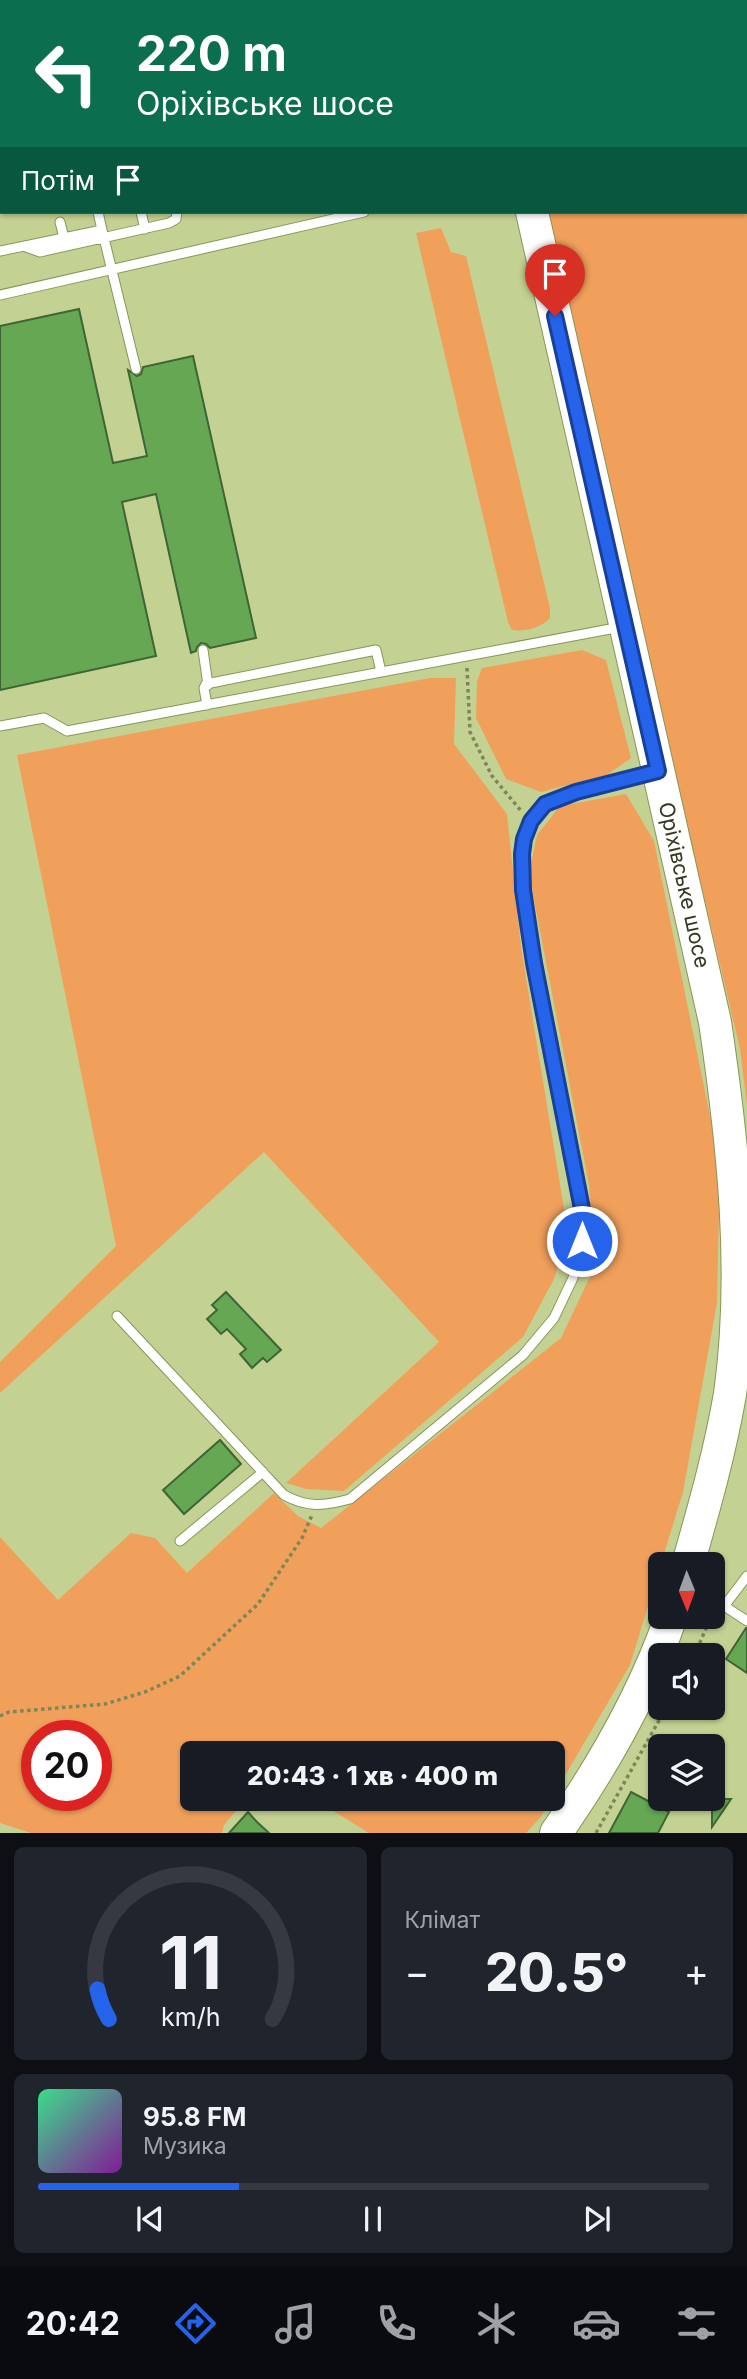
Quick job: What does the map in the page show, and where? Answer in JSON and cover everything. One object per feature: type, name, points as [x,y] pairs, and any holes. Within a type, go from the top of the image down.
[{"type":"highway","name":"Оріхівське шосе","points":[[531,214],[715,1022],[729,1119],[737,1252],[736,1323],[730,1393],[710,1489],[692,1552]]},
{"type":"highway","points":[[555,1833],[600,1767],[638,1698],[666,1629]]},
{"type":"lane","points":[[98,214],[136,369]]},
{"type":"lane","points":[[141,214],[145,229]]},
{"type":"lane","points":[[0,251],[64,238],[145,229],[169,223],[176,219],[177,214]]},
{"type":"lane","points":[[0,295],[355,214]]},
{"type":"lane","points":[[60,222],[64,238]]},
{"type":"lane","points":[[25,246],[40,252],[102,235]]},
{"type":"lane","points":[[0,726],[44,718],[67,731],[625,627]]},
{"type":"lane","points":[[203,650],[208,685]]},
{"type":"lane","points":[[207,705],[204,688],[206,684],[376,650],[381,673]]},
{"type":"lane","points":[[117,1316],[284,1495],[299,1503],[326,1506],[350,1499],[523,1355],[554,1318],[573,1278],[582,1241],[583,1214],[534,963],[523,890],[522,854],[531,821],[545,804],[576,792],[658,771]]},
{"type":"lane","points":[[180,1541],[263,1472]]},
{"type":"lane","points":[[747,1576],[725,1605],[747,1620]]},
{"type":"path","points":[[466,657],[470,732],[492,776],[531,821]]},
{"type":"path","points":[[0,1716],[9,1712],[105,1704],[145,1692],[180,1676],[258,1604],[302,1538],[316,1505]]},
{"type":"path","points":[[596,1833],[659,1720]]},
{"type":"shaded area","points":[[542,214],[747,214],[747,1105],[740,1049]]},
{"type":"shaded area","points":[[441,228],[451,252],[466,256],[550,608],[550,618],[527,630],[512,630],[508,622],[416,233]]},
{"type":"shaded area","points":[[582,650],[606,660],[631,758],[607,775],[541,792],[506,779],[476,718],[477,681],[482,668]]},
{"type":"shaded area","points":[[430,678],[456,678],[454,744],[507,814],[521,947],[568,1233],[554,1279],[523,1337],[344,1491],[306,1489],[286,1483],[439,1342],[264,1152],[0,1393],[0,1362],[116,1246],[17,755]]},
{"type":"shaded area","points":[[626,794],[654,841],[720,1165],[717,1303],[683,1492],[665,1552],[648,1552],[648,1606],[630,1665],[565,1776],[565,1741],[180,1741],[180,1811],[236,1811],[224,1825],[222,1833],[31,1833],[0,1823],[0,1537],[58,1600],[131,1533],[155,1538],[187,1573],[274,1493],[298,1516],[321,1528],[561,1338],[595,1266],[589,1185],[529,874],[537,835],[560,806]]},
{"type":"shaded area","points":[[333,1811],[544,1811],[526,1833],[369,1833]]},
{"type":"building","points":[[79,309],[113,463],[147,456],[128,370],[137,376],[141,374],[143,367],[193,356],[256,638],[210,648],[201,643],[196,651],[191,653],[156,494],[122,502],[156,656],[0,690],[0,326]]},
{"type":"building","points":[[226,1292],[281,1350],[267,1362],[263,1358],[252,1368],[240,1354],[246,1349],[227,1329],[221,1334],[207,1319],[217,1310],[212,1305]]},
{"type":"building","points":[[220,1440],[241,1464],[184,1514],[163,1490]]},
{"type":"building","points":[[747,1628],[747,1673],[726,1659]]},
{"type":"building","points":[[631,1792],[648,1801],[648,1811],[669,1812],[658,1833],[609,1833]]},
{"type":"building","points":[[712,1811],[723,1811],[712,1827]]},
{"type":"building","points":[[248,1812],[257,1822],[269,1833],[229,1833]]},
{"type":"route","points":[[555,316],[658,771],[576,792],[545,804],[531,821],[524,839],[523,890],[534,963],[583,1214],[582,1241]]}]
